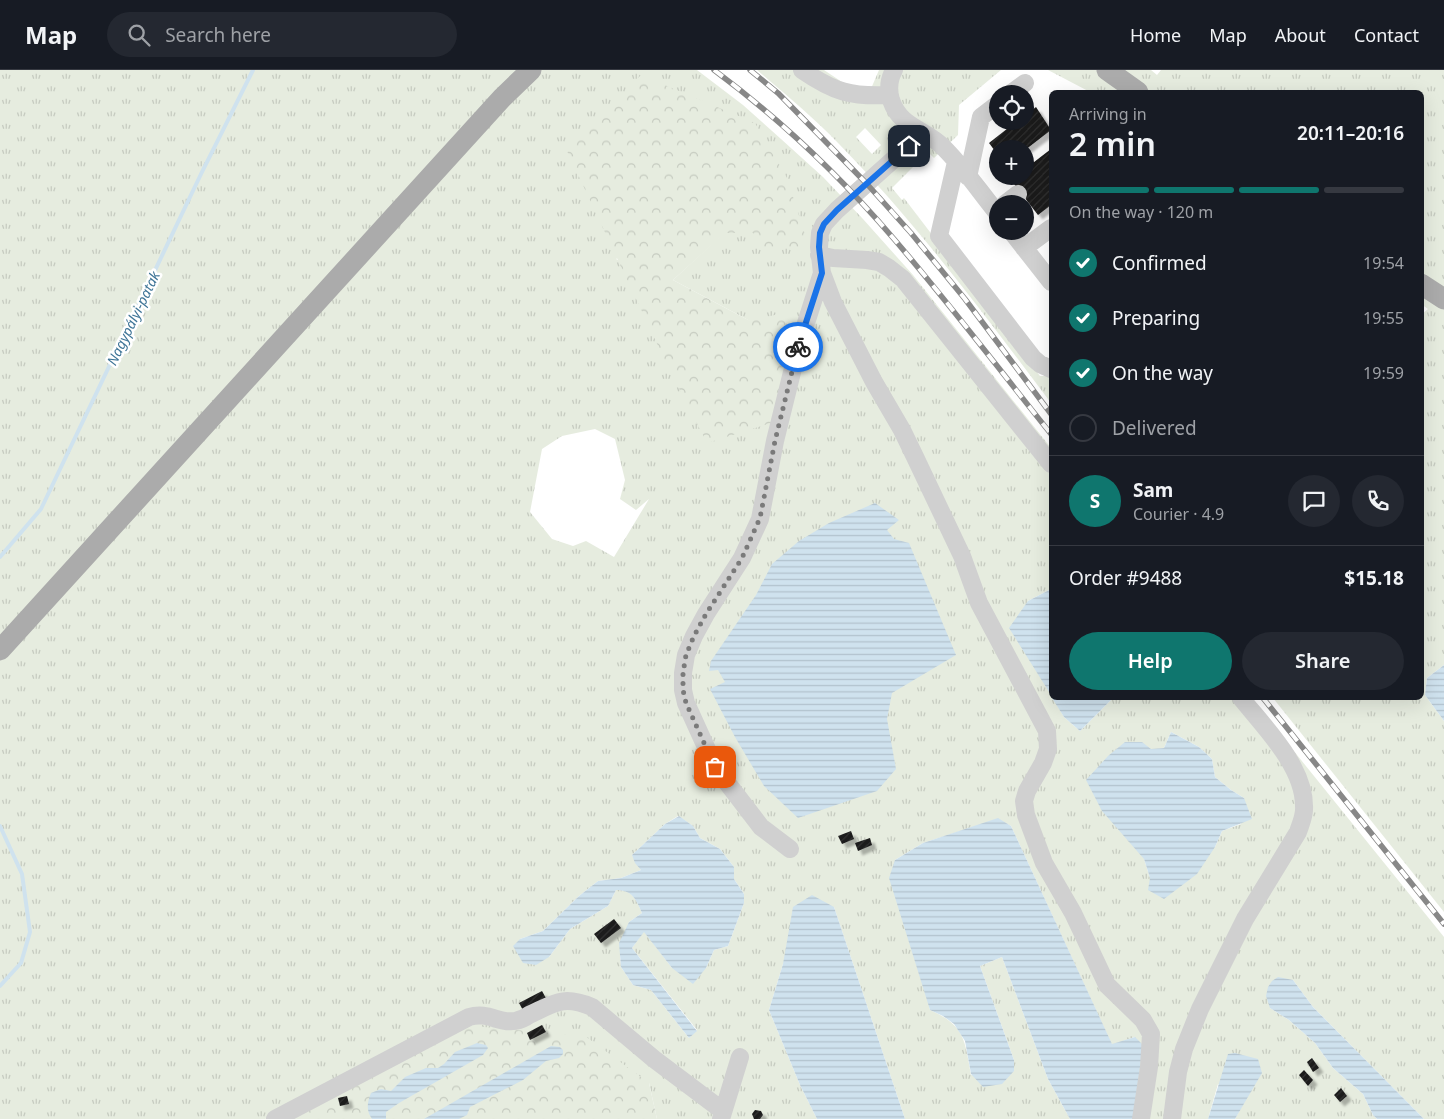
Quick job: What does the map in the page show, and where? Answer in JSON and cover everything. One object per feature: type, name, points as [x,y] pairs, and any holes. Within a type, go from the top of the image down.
[{"type":"main road","points":[[0,650],[496,106],[531,70]]},
{"type":"main road","points":[[1107,70],[1135,90]]},
{"type":"main road","points":[[1424,286],[1444,299]]},
{"type":"street","points":[[802,70],[833,89],[846,94],[863,96],[890,95]]},
{"type":"street","points":[[894,70],[890,95],[897,114],[924,133],[951,156],[968,177],[989,195]]},
{"type":"street","points":[[968,177],[981,117],[989,111]]},
{"type":"street","points":[[924,133],[828,219],[820,233],[819,251],[822,273],[833,302],[855,346],[916,459],[962,556],[979,603],[1047,731],[1048,749],[1027,791],[1024,801],[1026,815],[1044,863],[1073,913],[1107,986],[1143,1020],[1150,1034],[1149,1067],[1141,1119]]},
{"type":"street","points":[[951,156],[939,236],[1033,358],[1049,368]]},
{"type":"street","points":[[1024,248],[1049,229]]},
{"type":"street","points":[[1018,240],[1049,274]]},
{"type":"street","points":[[819,251],[833,258],[879,262],[903,279],[1049,462]]},
{"type":"street","points":[[790,849],[761,827],[715,767],[686,703],[683,690],[683,673],[686,655],[694,636],[742,558],[760,518],[775,441],[798,348],[822,273]]},
{"type":"street","points":[[1172,1119],[1178,1072],[1184,1049],[1200,1009],[1245,919],[1298,832],[1304,817],[1302,789],[1283,749],[1242,700]]},
{"type":"street","points":[[275,1119],[468,1017],[477,1014],[486,1015],[513,1022],[558,1002],[567,1000],[581,1002],[592,1007],[722,1115],[740,1057]]},
{"type":"green space","points":[[0,70],[697,70],[743,105],[781,139],[823,177],[863,219],[913,275],[1049,445],[1049,590],[1028,601],[1043,681],[1049,691],[1049,700],[1054,700],[1064,717],[1080,731],[1111,700],[1253,700],[1444,937],[1444,1119],[1424,1119],[1313,1007],[1293,980],[1270,1008],[1289,1020],[1315,1043],[1333,1068],[1363,1094],[1373,1115],[1377,1119],[1235,1119],[1243,1104],[1218,1084],[1208,1119],[1133,1119],[1135,1037],[1112,1045],[1011,826],[998,819],[923,843],[895,860],[930,1010],[942,1016],[957,1028],[965,1043],[971,1075],[1014,1071],[1014,1060],[980,966],[1002,957],[1048,1079],[1070,1119],[905,1119],[834,907],[783,964],[769,1010],[800,1085],[817,1119],[657,1119],[649,1083],[325,1088],[265,1119],[0,1119]],"holes":[[[787,178],[753,233],[725,232],[673,280],[750,321],[616,259]],[[595,429],[615,439],[625,480],[620,499],[636,510],[649,499],[614,557],[586,541],[573,546],[552,539],[530,512],[542,449],[562,436]],[[1171,732],[1199,747],[1212,759],[1215,777],[1244,798],[1241,824],[1222,831],[1215,847],[1150,878],[1144,859],[1151,750],[1164,748]],[[678,816],[693,826],[700,838],[720,849],[734,867],[734,879],[744,894],[744,903],[728,946],[714,950],[706,968],[672,968],[644,931],[632,948],[697,1030],[689,1038],[651,990],[633,985],[621,967],[620,956],[629,922],[642,913],[630,893],[616,890],[608,906],[570,929],[549,957],[520,939],[543,931],[579,896],[598,881],[621,878],[641,870],[632,855],[665,824]]]},
{"type":"green space","points":[[757,70],[824,70],[845,84],[870,91],[879,70],[1001,70],[959,105],[958,135],[934,158],[928,152],[892,188],[902,200],[904,198],[1040,376],[1049,376],[1049,400],[975,303],[896,206],[868,174],[799,106]],"holes":[[[865,128],[881,145],[872,154],[856,137]]]},
{"type":"green space","points":[[1048,70],[1151,70],[1157,75],[1161,70],[1444,70],[1444,665],[1427,678],[1425,695],[1444,721],[1444,912],[1275,700],[1424,700],[1424,312],[1428,309],[1424,306],[1424,90],[1086,90]]},
{"type":"green space","points":[[641,75],[755,123],[787,178],[809,247],[766,249],[753,233],[725,233],[673,280],[750,321],[787,312],[782,379],[771,423],[707,443],[667,365],[567,151]]},
{"type":"green space","points":[[461,1025],[585,1036],[649,1083],[657,1119],[265,1119],[325,1088]]},
{"type":"water","points":[[875,503],[899,520],[887,530],[894,539],[909,543],[956,655],[892,693],[887,719],[896,769],[877,791],[798,818],[764,786],[735,737],[710,689],[725,682],[718,670],[709,671],[711,661],[756,595],[772,564],[799,541],[829,523]]},
{"type":"water","points":[[1049,590],[1049,692],[1009,628],[1028,601]]},
{"type":"water","points":[[1444,665],[1444,721],[1425,695],[1427,678]]},
{"type":"water","points":[[1053,700],[1111,700],[1080,731],[1064,717]]},
{"type":"water","points":[[1171,732],[1199,747],[1212,759],[1215,777],[1244,798],[1252,819],[1222,831],[1215,847],[1197,874],[1164,899],[1148,890],[1150,878],[1144,859],[1102,811],[1086,780],[1108,756],[1125,742],[1142,742],[1151,749],[1164,748]]},
{"type":"water","points":[[679,816],[693,826],[700,838],[720,849],[734,867],[734,879],[744,894],[744,903],[728,946],[714,950],[706,968],[693,984],[672,968],[644,932],[632,948],[697,1031],[689,1038],[651,990],[633,985],[621,967],[619,943],[629,922],[642,913],[630,894],[616,890],[608,906],[570,929],[549,957],[536,965],[523,963],[513,946],[520,939],[543,931],[579,896],[598,881],[621,878],[641,870],[635,863],[632,855],[665,824]]},
{"type":"water","points":[[998,818],[1011,826],[1112,1044],[1135,1037],[1143,1045],[1133,1119],[1070,1119],[1048,1079],[1002,957],[980,966],[1014,1060],[1014,1071],[1002,1084],[983,1087],[971,1074],[965,1041],[954,1024],[930,1010],[889,878],[895,860],[923,843]]},
{"type":"water","points":[[812,895],[834,907],[905,1119],[817,1119],[800,1085],[769,1010],[783,964],[793,907]]},
{"type":"water","points":[[1278,977],[1293,980],[1313,1007],[1424,1119],[1377,1119],[1373,1115],[1363,1094],[1333,1068],[1315,1043],[1289,1020],[1270,1008],[1266,996],[1268,987]]},
{"type":"water","points":[[477,1043],[486,1045],[488,1048],[483,1055],[399,1103],[386,1112],[386,1119],[372,1119],[368,1106],[371,1093],[381,1089],[391,1091],[405,1077],[426,1068],[438,1068],[455,1052]]},
{"type":"water","points":[[551,1046],[560,1047],[563,1050],[563,1054],[559,1058],[546,1061],[523,1080],[470,1107],[467,1115],[459,1119],[424,1119]]},
{"type":"water","points":[[1235,1053],[1258,1059],[1262,1073],[1235,1119],[1208,1119],[1228,1054]]},
{"type":"building","points":[[1036,107],[1049,127],[1049,132],[1034,143],[1034,140],[993,140],[1006,130],[1034,130],[1034,108]]},
{"type":"building","points":[[1049,151],[1049,207],[1038,215],[1034,210],[1034,195],[1023,195],[1015,185],[1034,185],[1034,162]]},
{"type":"building","points":[[851,831],[854,839],[842,844],[838,836]]},
{"type":"building","points":[[870,838],[872,845],[858,851],[855,843]]},
{"type":"building","points":[[614,919],[621,928],[601,943],[594,934]]},
{"type":"building","points":[[542,991],[547,1000],[524,1012],[519,1003]]},
{"type":"building","points":[[542,1025],[546,1032],[530,1040],[527,1033]]},
{"type":"building","points":[[1312,1058],[1319,1068],[1313,1072],[1307,1062]]},
{"type":"building","points":[[1304,1070],[1313,1080],[1308,1086],[1299,1075]]},
{"type":"building","points":[[1341,1088],[1347,1096],[1340,1102],[1334,1095]]},
{"type":"building","points":[[347,1096],[349,1104],[340,1106],[338,1098]]},
{"type":"building","points":[[755,1110],[761,1111],[763,1115],[760,1119],[754,1119],[752,1114]]},
{"type":"waterway","name":"Nagypályi-patak","points":[[0,557],[41,509],[201,174],[253,70]]},
{"type":"waterway","name":"Nagypályi-patak","points":[[0,826],[22,874],[30,932],[21,963],[0,986]]},
{"type":"railway","points":[[714,70],[763,108],[853,193],[934,287],[1049,431]]},
{"type":"railway","points":[[750,70],[778,93],[867,184],[911,233],[965,299],[1049,411]]},
{"type":"railway","points":[[1265,700],[1444,924]]},
{"type":"way so far","points":[[715,767],[686,703],[683,690],[686,655],[706,614],[742,558],[760,518],[775,441],[798,347]]},
{"type":"route","points":[[798,347],[822,273],[819,247],[820,233],[824,224],[837,210],[909,146]]}]
